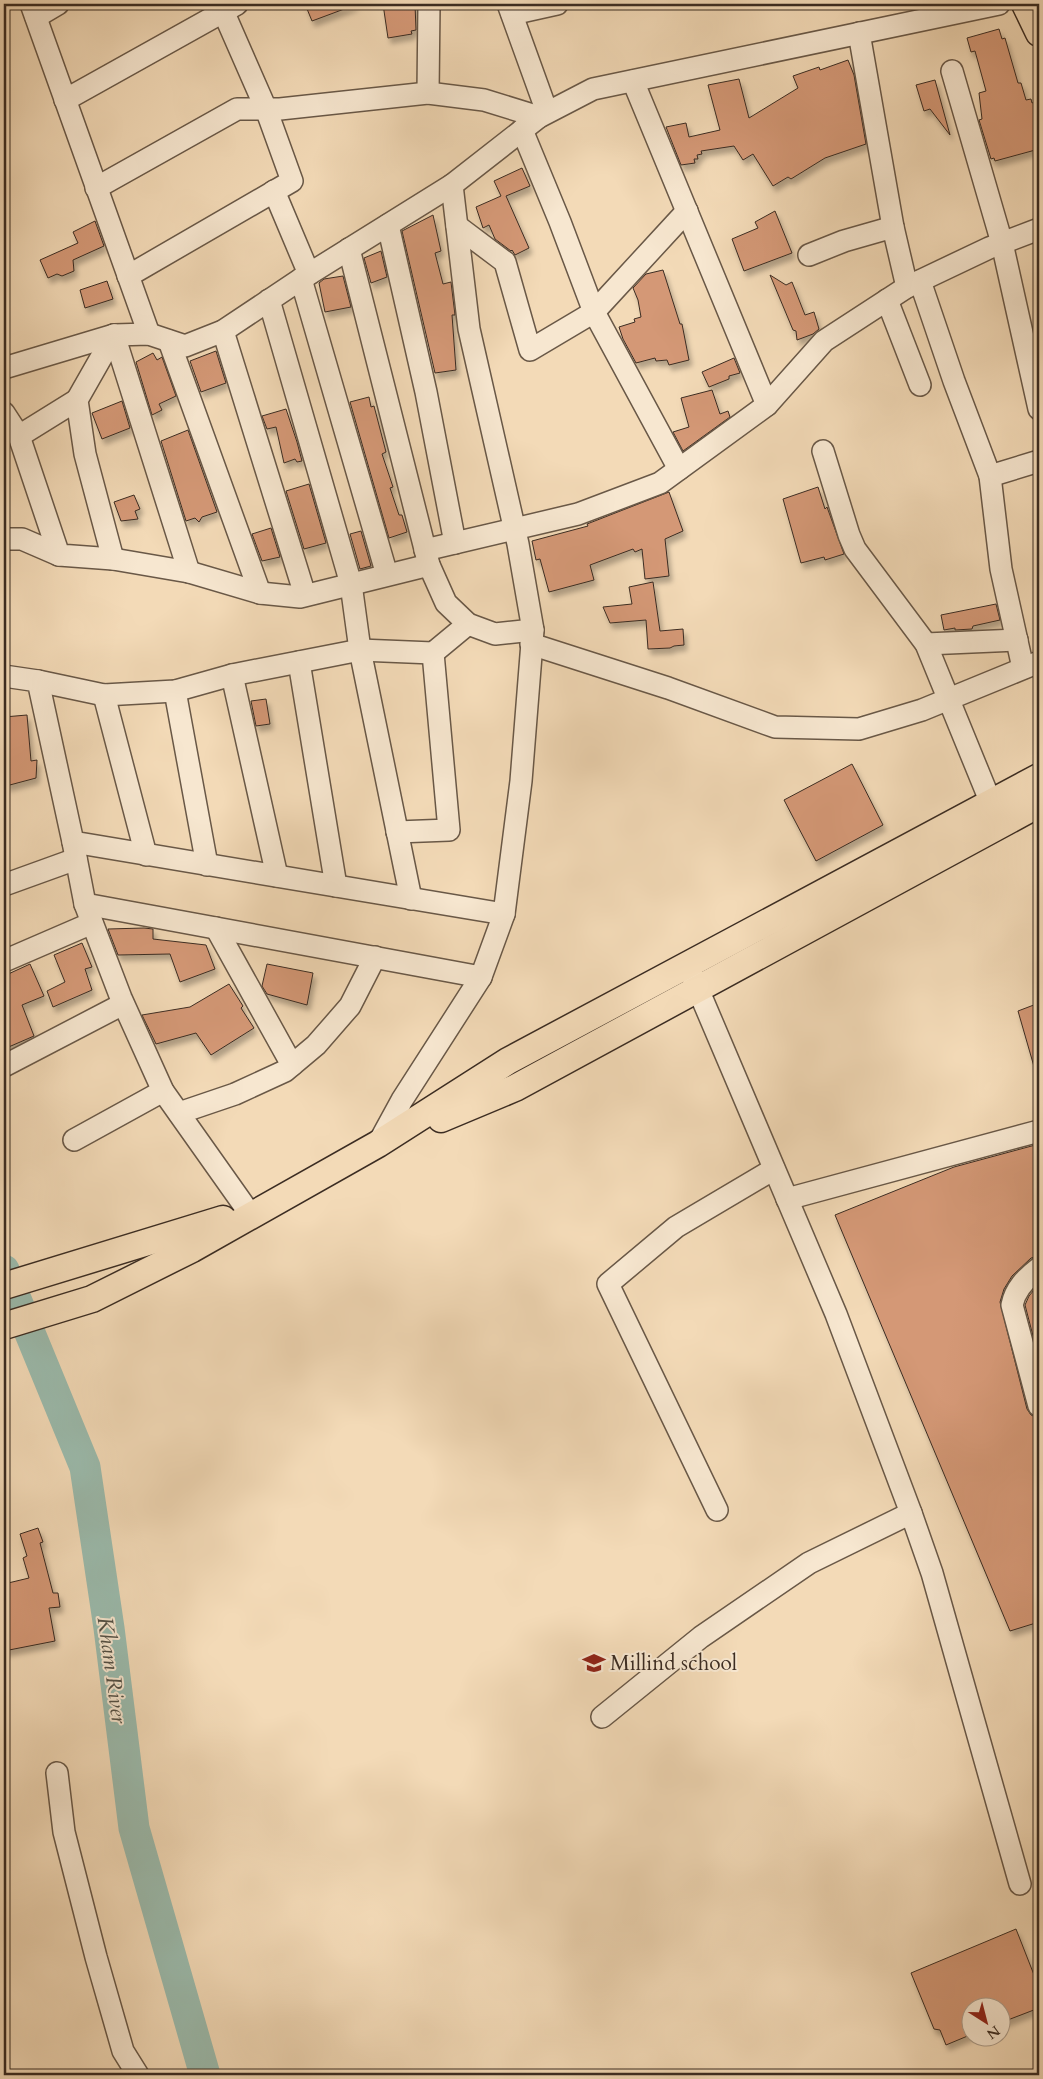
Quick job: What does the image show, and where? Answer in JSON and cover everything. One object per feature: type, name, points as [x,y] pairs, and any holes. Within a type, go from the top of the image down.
[{"type":"main road","points":[[1025,4],[1039,33]]},
{"type":"main road","points":[[4,1326],[86,1302],[192,1249],[378,1144],[508,1062],[1039,777]]},
{"type":"main road","points":[[378,1144],[515,1088],[1039,804]]},
{"type":"main road","points":[[4,1286],[275,1202]]},
{"type":"street","points":[[58,4],[33,10],[149,334]]},
{"type":"street","points":[[428,4],[428,93]]},
{"type":"street","points":[[543,114],[510,9],[557,4]]},
{"type":"street","points":[[4,368],[114,335],[149,334],[186,346],[223,331],[452,185],[543,114],[593,89],[999,4]]},
{"type":"street","points":[[65,100],[227,6],[292,181],[128,276]]},
{"type":"street","points":[[349,249],[427,557],[446,603],[468,624],[495,634],[532,637],[775,727],[860,729],[922,710],[1031,665],[1017,640],[1001,569],[990,476],[954,380],[913,284],[893,227],[859,33]]},
{"type":"street","points":[[952,71],[1002,243],[1039,409]]},
{"type":"street","points":[[633,81],[767,405]]},
{"type":"street","points":[[96,188],[237,109],[280,109],[428,93],[484,100],[543,114]]},
{"type":"street","points":[[522,130],[594,312],[679,469]]},
{"type":"street","points":[[378,1144],[402,1100],[481,977],[504,914],[521,781],[532,637],[515,528],[469,329],[452,185]]},
{"type":"street","points":[[274,191],[305,277],[387,575]]},
{"type":"street","points":[[457,226],[505,262],[530,350],[594,312],[687,211]]},
{"type":"street","points":[[388,225],[426,392],[455,543]]},
{"type":"street","points":[[809,255],[844,241],[893,227]]},
{"type":"street","points":[[4,539],[22,539],[59,555],[113,559],[189,572],[260,594],[300,597],[387,575],[455,543],[578,514],[660,483],[767,405],[824,341],[913,284],[1002,243],[1039,229]]},
{"type":"street","points":[[269,300],[350,584],[360,650],[411,899]]},
{"type":"street","points":[[888,300],[920,385]]},
{"type":"street","points":[[223,331],[305,595]]},
{"type":"street","points":[[19,436],[77,400],[114,335]]},
{"type":"street","points":[[114,335],[189,572]]},
{"type":"street","points":[[169,341],[260,594]]},
{"type":"street","points":[[77,400],[85,454],[113,559]]},
{"type":"street","points":[[4,413],[19,436],[59,555]]},
{"type":"street","points":[[823,451],[849,536],[855,548],[926,644],[991,803]]},
{"type":"street","points":[[990,476],[1039,461]]},
{"type":"street","points":[[4,676],[104,695],[175,691],[232,674],[360,650],[433,654],[468,624]]},
{"type":"street","points":[[926,644],[1017,640]]},
{"type":"street","points":[[397,832],[449,830],[433,654]]},
{"type":"street","points":[[299,662],[336,886]]},
{"type":"street","points":[[232,674],[277,876]]},
{"type":"street","points":[[38,681],[88,914],[123,1004],[163,1091],[248,1211]]},
{"type":"street","points":[[175,691],[207,865]]},
{"type":"street","points":[[104,695],[146,854]]},
{"type":"street","points":[[4,885],[74,851],[146,854],[504,914]]},
{"type":"street","points":[[4,961],[88,914],[216,928],[481,977]]},
{"type":"street","points":[[216,928],[292,1065]]},
{"type":"street","points":[[179,1113],[235,1094],[285,1072],[316,1045],[350,1006],[375,958]]},
{"type":"street","points":[[688,966],[836,1314],[911,1513],[932,1573],[1020,1884]]},
{"type":"street","points":[[4,1066],[123,1004]]},
{"type":"street","points":[[74,1140],[163,1091]]},
{"type":"street","points":[[787,1199],[1039,1131]]},
{"type":"street","points":[[717,1510],[608,1284],[676,1227],[774,1169]]},
{"type":"street","points":[[1039,1268],[1028,1277],[1014,1295],[1012,1305],[1039,1406]]},
{"type":"street","points":[[602,1717],[702,1638],[809,1563],[911,1513]]},
{"type":"street","points":[[57,1773],[64,1832],[96,1956],[123,2051],[138,2075]]},
{"type":"building","points":[[305,4],[355,4],[355,5],[312,21]]},
{"type":"building","points":[[383,4],[415,4],[416,30],[411,31],[412,34],[388,38]]},
{"type":"building","points":[[999,29],[1002,39],[1005,38],[1018,83],[1021,83],[1026,100],[1031,99],[1032,103],[1035,102],[1039,117],[1039,149],[995,161],[994,158],[991,159],[979,120],[982,119],[979,93],[986,91],[975,51],[971,52],[967,38]]},
{"type":"building","points":[[848,60],[854,75],[866,144],[825,158],[791,179],[788,177],[773,186],[753,154],[743,160],[734,146],[701,151],[702,154],[697,155],[698,159],[694,159],[695,163],[681,165],[666,127],[686,123],[689,137],[720,130],[708,85],[739,79],[749,118],[798,88],[793,76],[819,67],[820,70]]},
{"type":"building","points":[[935,80],[950,135],[930,109],[924,111],[916,85]]},
{"type":"building","points":[[522,168],[530,186],[506,196],[529,248],[515,255],[512,250],[495,239],[489,225],[483,228],[476,207],[501,196],[494,181]]},
{"type":"building","points":[[775,211],[792,253],[744,271],[732,239],[758,228],[755,222]]},
{"type":"building","points":[[433,215],[441,251],[435,253],[443,284],[451,282],[455,315],[452,315],[456,370],[435,373],[402,231]]},
{"type":"building","points":[[95,221],[104,246],[73,260],[74,271],[62,276],[57,274],[48,278],[40,260],[78,243],[73,232]]},
{"type":"building","points":[[381,251],[387,277],[371,283],[364,258]]},
{"type":"building","points":[[663,270],[680,324],[682,324],[689,360],[669,365],[667,360],[656,361],[655,358],[636,363],[623,339],[619,327],[635,322],[634,319],[641,317],[638,300],[633,288],[646,274]]},
{"type":"building","points":[[770,275],[786,285],[792,282],[805,315],[814,312],[819,329],[813,334],[797,340],[796,331],[793,330]]},
{"type":"building","points":[[343,276],[351,307],[325,312],[319,283],[324,279]]},
{"type":"building","points":[[107,281],[113,299],[85,308],[80,290]]},
{"type":"building","points":[[216,351],[226,383],[201,392],[190,361]]},
{"type":"building","points":[[153,353],[157,360],[162,357],[176,396],[159,404],[162,410],[152,415],[136,362]]},
{"type":"building","points":[[734,358],[740,373],[729,376],[729,379],[709,387],[702,372]]},
{"type":"building","points":[[712,390],[720,414],[728,411],[730,417],[683,451],[673,432],[689,427],[681,398]]},
{"type":"building","points":[[369,397],[371,407],[374,406],[386,452],[382,454],[393,487],[390,488],[407,532],[389,538],[350,402]]},
{"type":"building","points":[[122,401],[130,428],[102,439],[92,413]]},
{"type":"building","points":[[286,409],[302,461],[297,462],[295,459],[284,463],[276,427],[267,429],[262,416]]},
{"type":"building","points":[[188,430],[217,512],[202,517],[199,522],[195,518],[186,521],[161,441]]},
{"type":"building","points":[[309,484],[326,543],[304,549],[286,491]]},
{"type":"building","points":[[818,487],[844,554],[825,560],[824,557],[801,563],[783,499]]},
{"type":"building","points":[[669,492],[683,531],[665,539],[669,576],[645,579],[642,549],[635,552],[633,549],[590,565],[594,580],[549,592],[540,559],[536,560],[532,541],[588,526],[587,524]]},
{"type":"building","points":[[134,495],[140,509],[135,511],[138,519],[121,521],[114,502]]},
{"type":"building","points":[[271,528],[280,557],[262,561],[252,534]]},
{"type":"building","points":[[361,531],[371,566],[360,569],[350,534]]},
{"type":"building","points":[[653,582],[660,631],[683,629],[684,645],[648,649],[646,620],[610,623],[603,607],[632,604],[629,587]]},
{"type":"building","points":[[996,604],[1000,620],[973,626],[972,629],[955,630],[955,628],[944,630],[941,615]]},
{"type":"building","points":[[266,699],[270,724],[256,726],[251,701]]},
{"type":"building","points":[[27,715],[31,761],[37,760],[36,778],[6,786],[4,770],[4,717]]},
{"type":"building","points":[[852,764],[883,825],[816,861],[784,800]]},
{"type":"building","points":[[108,929],[153,929],[153,939],[206,945],[215,969],[180,982],[170,954],[118,955]]},
{"type":"building","points":[[82,943],[92,967],[85,969],[92,990],[53,1007],[47,991],[65,982],[54,955]]},
{"type":"building","points":[[30,964],[44,996],[22,1005],[34,1036],[4,1049],[4,976]]},
{"type":"building","points":[[267,964],[313,973],[307,1005],[267,994],[262,986]]},
{"type":"building","points":[[229,984],[254,1028],[211,1055],[196,1033],[156,1044],[142,1015],[190,1007]]},
{"type":"building","points":[[1039,1003],[1039,1070],[1035,1070],[1018,1011]]},
{"type":"building","points":[[1039,1144],[1039,1256],[1031,1258],[1012,1276],[1004,1289],[1000,1302],[1027,1409],[1031,1415],[1039,1418],[1039,1622],[1010,1631],[835,1215],[954,1167]]},
{"type":"building","points":[[1039,1284],[1039,1359],[1025,1305],[1029,1296]]},
{"type":"building","points":[[38,1528],[43,1542],[40,1543],[53,1593],[58,1593],[60,1607],[49,1608],[55,1641],[4,1651],[4,1584],[29,1578],[23,1558],[27,1556],[20,1534]]},
{"type":"building","points":[[1016,1929],[1038,1985],[1035,1987],[1039,1998],[1039,2008],[1010,2019],[1010,1996],[960,1996],[960,2039],[946,2045],[940,2030],[934,2029],[911,1973]]},
{"type":"waterway","name":"Kham River","points":[[4,1270],[85,1467],[109,1628],[134,1828],[205,2075]]},
{"type":"place","name":"Millind school","points":[[594,1663]]}]
